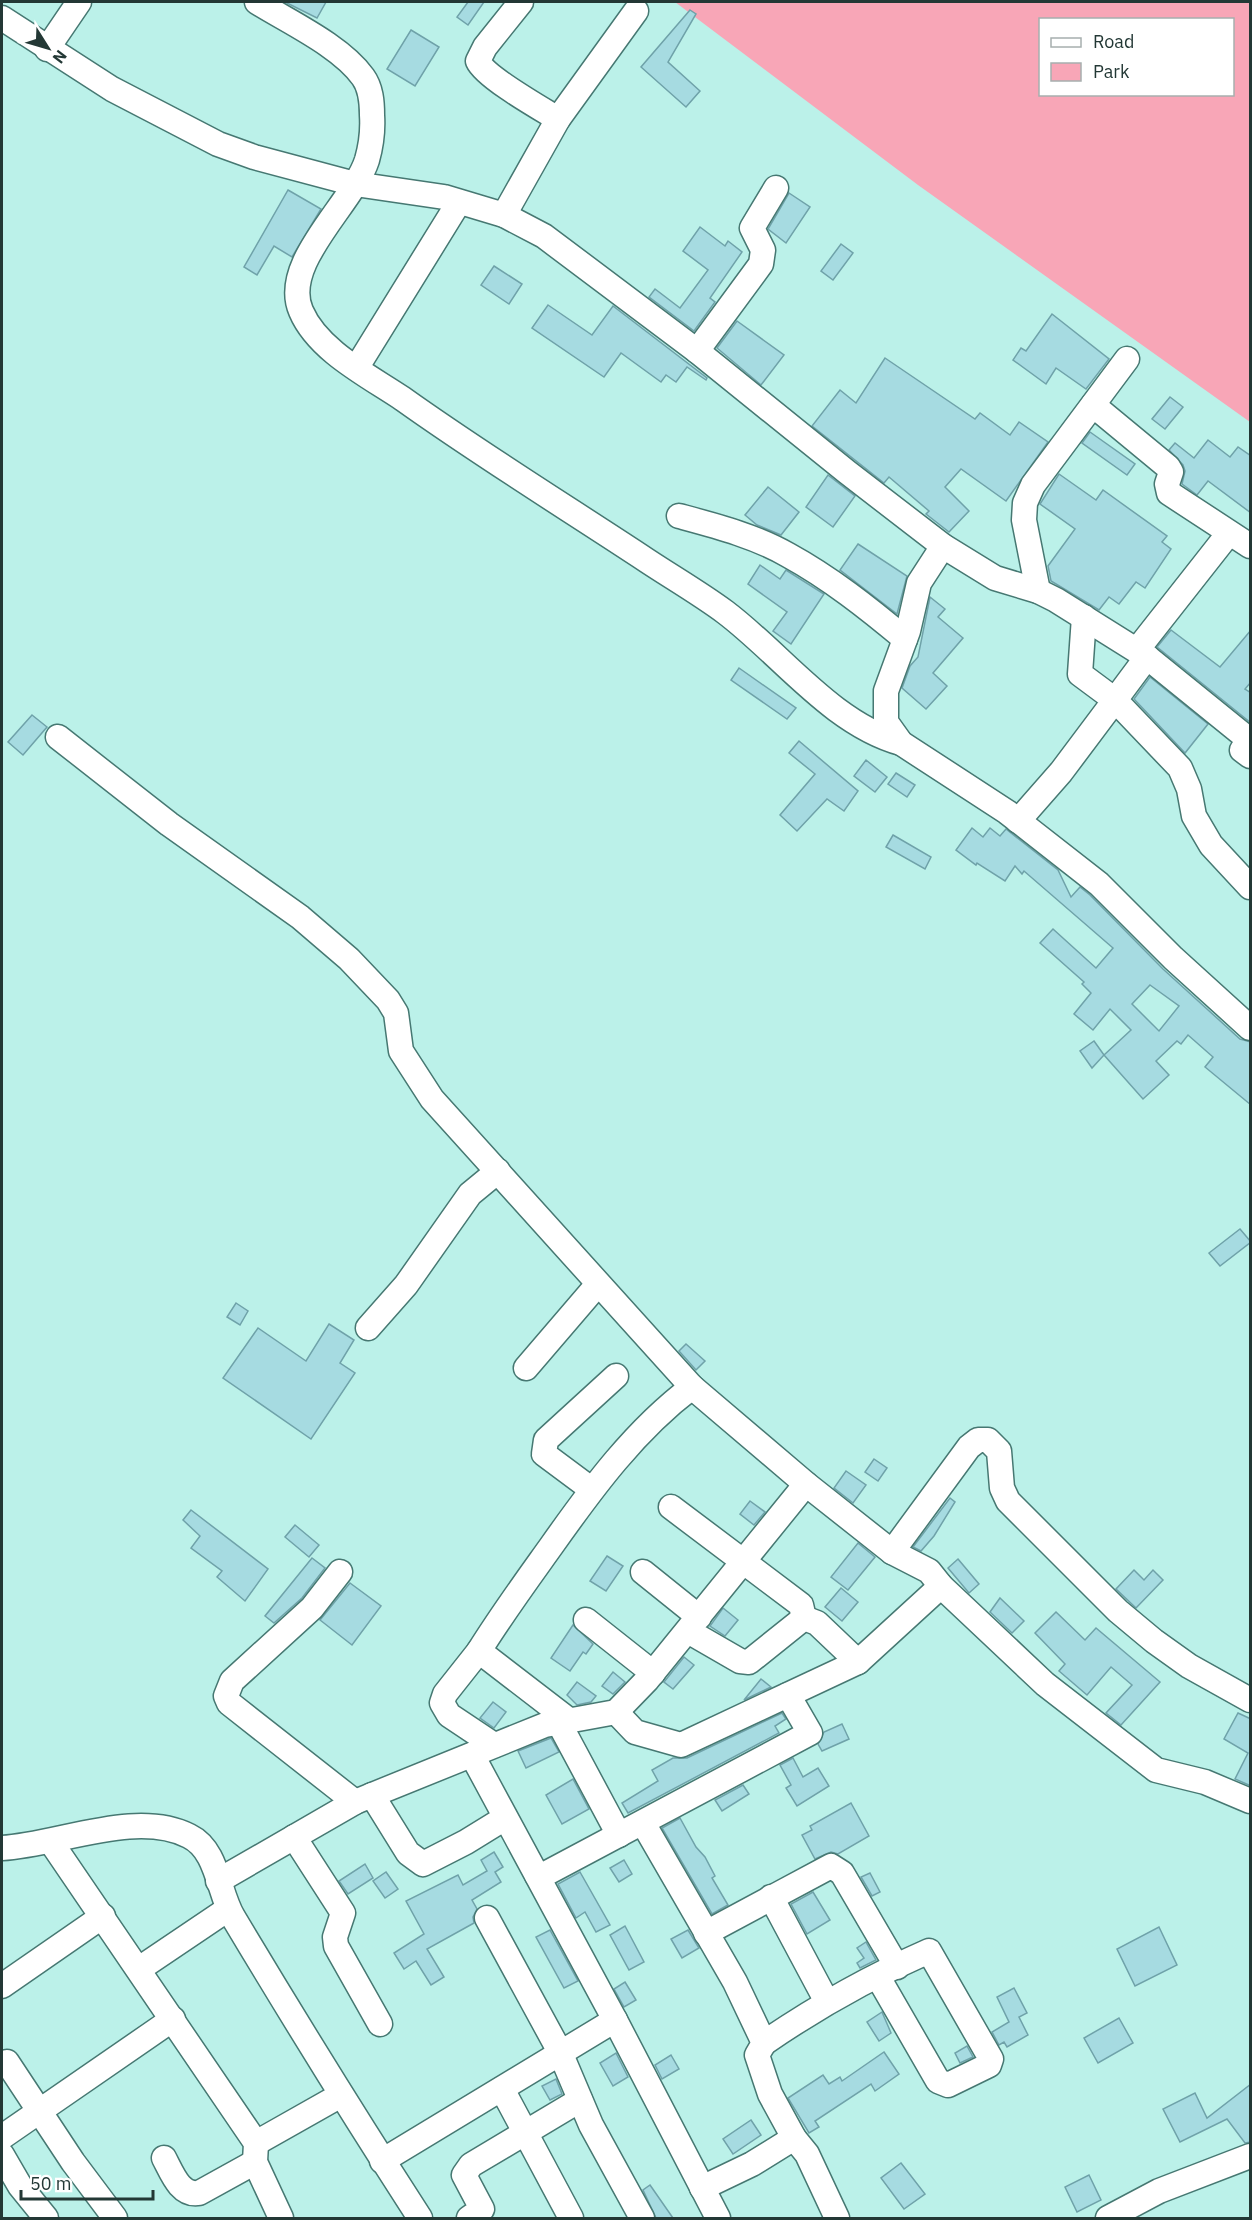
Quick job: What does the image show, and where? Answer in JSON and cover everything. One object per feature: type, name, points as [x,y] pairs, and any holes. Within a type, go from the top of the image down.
[{"type":"street","points":[[47,49],[79,2]]},
{"type":"street","points":[[257,2],[348,61],[364,79],[372,99],[373,127],[367,160],[355,184],[307,257],[298,282],[299,308],[310,327],[326,344],[480,454],[555,499],[724,612],[786,666],[863,727],[901,743],[927,758],[1018,821],[1099,884],[1173,958],[1251,1028]]},
{"type":"street","points":[[521,2],[485,47],[478,61],[481,68],[558,119]]},
{"type":"street","points":[[504,216],[558,119],[636,11]]},
{"type":"street","points":[[2,18],[112,89],[218,144],[254,157],[355,184],[459,202],[504,216],[544,236],[697,351],[943,546],[995,578],[1038,591],[1142,654],[1242,734],[1248,742],[1242,750],[1251,756]]},
{"type":"street","points":[[697,351],[761,264],[763,250],[752,228],[776,188]]},
{"type":"street","points":[[357,367],[459,202]]},
{"type":"street","points":[[1038,591],[1024,520],[1025,503],[1033,485],[1127,359]]},
{"type":"street","points":[[1093,405],[1168,467],[1172,477],[1167,484],[1169,494],[1251,546]]},
{"type":"street","points":[[679,516],[726,529],[787,554],[866,607],[905,639]]},
{"type":"street","points":[[1018,821],[1069,763],[1115,700],[1142,654],[1230,532]]},
{"type":"street","points":[[901,743],[886,722],[886,691],[905,639],[919,583],[943,546]]},
{"type":"street","points":[[1084,617],[1080,674],[1115,700],[1180,768],[1189,789],[1194,816],[1205,835],[1251,887]]},
{"type":"street","points":[[58,737],[169,824],[300,917],[349,960],[388,1000],[396,1013],[401,1052],[432,1100],[692,1387],[806,1484],[892,1552],[929,1571],[941,1586],[1045,1684],[1156,1770],[1205,1782],[1251,1801]]},
{"type":"street","points":[[368,1328],[406,1285],[470,1194],[498,1171]]},
{"type":"street","points":[[526,1368],[598,1284]]},
{"type":"street","points":[[591,1489],[544,1454],[544,1447],[546,1440],[615,1376]]},
{"type":"street","points":[[494,1745],[449,1715],[442,1703],[445,1695],[479,1651],[508,1605],[591,1489],[670,1404],[692,1387]]},
{"type":"street","points":[[892,1552],[969,1447],[978,1440],[988,1440],[999,1451],[1002,1488],[1008,1501],[1118,1611],[1189,1666],[1251,1700]]},
{"type":"street","points":[[218,1881],[364,1798],[545,1725],[616,1712],[653,1673],[694,1624],[806,1484]]},
{"type":"street","points":[[671,1506],[801,1605],[804,1618]]},
{"type":"street","points":[[340,1572],[312,1608],[232,1681],[226,1696],[229,1703],[364,1798],[408,1853],[423,1864],[466,1842],[505,1818]]},
{"type":"street","points":[[643,1572],[694,1624],[741,1661],[749,1662],[804,1618]]},
{"type":"street","points":[[616,1712],[635,1732],[681,1745],[858,1662],[941,1586]]},
{"type":"street","points":[[804,1618],[817,1623],[858,1662]]},
{"type":"street","points":[[586,1620],[653,1673]]},
{"type":"street","points":[[479,1651],[565,1722],[619,1835]]},
{"type":"street","points":[[537,1875],[547,1873],[810,1733],[788,1695]]},
{"type":"street","points":[[472,1755],[615,2020],[718,2218]]},
{"type":"street","points":[[643,1822],[735,1982],[764,2043]]},
{"type":"street","points":[[2,1850],[140,1825],[166,1828],[190,1836],[202,1847],[212,1862],[228,1909],[382,2161],[420,2218]]},
{"type":"street","points":[[294,1838],[343,1913],[335,1937],[336,1946],[380,2024]]},
{"type":"street","points":[[51,1842],[173,2019],[256,2152],[281,2218]]},
{"type":"street","points":[[706,1933],[831,1866],[838,1868],[887,1972],[938,2081],[948,2085],[989,2065],[991,2059],[929,1951],[887,1972],[827,2002],[811,2015],[792,2024],[764,2043],[757,2055],[770,2094],[794,2138],[807,2154],[837,2218]]},
{"type":"street","points":[[771,1897],[827,2002]]},
{"type":"street","points":[[139,1969],[228,1909]]},
{"type":"street","points":[[2,1986],[103,1916]]},
{"type":"street","points":[[487,1918],[560,2052],[580,2100],[642,2218]]},
{"type":"street","points":[[2,2137],[173,2019]]},
{"type":"street","points":[[382,2161],[615,2020]]},
{"type":"street","points":[[7,2062],[38,2112],[115,2218]]},
{"type":"street","points":[[502,2089],[571,2218]]},
{"type":"street","points":[[164,2158],[180,2185],[191,2194],[200,2193],[341,2095]]},
{"type":"street","points":[[480,2215],[464,2175],[471,2165],[580,2100]]},
{"type":"street","points":[[702,2188],[752,2164],[794,2138]]},
{"type":"street","points":[[2,2155],[20,2186],[46,2218]]},
{"type":"street","points":[[1108,2218],[1159,2191],[1251,2156]]},
{"type":"green space","points":[[675,2],[1250,2],[1250,422],[918,185]]},
{"type":"building","points":[[285,2],[326,2],[317,18]]},
{"type":"building","points":[[468,2],[484,2],[468,25],[457,17]]},
{"type":"building","points":[[690,10],[696,14],[668,62],[700,91],[686,107],[641,67]]},
{"type":"building","points":[[411,30],[439,47],[415,86],[387,69]]},
{"type":"building","points":[[288,190],[321,209],[292,257],[274,246],[257,275],[244,267]]},
{"type":"building","points":[[789,193],[810,207],[786,243],[768,229]]},
{"type":"building","points":[[700,227],[725,246],[728,241],[742,252],[710,298],[715,302],[694,331],[649,297],[655,289],[680,308],[708,270],[683,251]]},
{"type":"building","points":[[841,244],[853,253],[833,280],[821,271]]},
{"type":"building","points":[[494,266],[522,284],[509,304],[481,285]]},
{"type":"building","points":[[548,305],[592,335],[613,306],[707,378],[706,380],[687,367],[676,382],[666,375],[661,382],[621,353],[604,377],[532,328]]},
{"type":"building","points":[[1052,314],[1109,359],[1086,389],[1056,368],[1046,384],[1013,360],[1021,348],[1026,351]]},
{"type":"building","points":[[737,321],[784,355],[761,385],[717,348]]},
{"type":"building","points":[[885,358],[975,419],[980,413],[1010,435],[1019,422],[1048,442],[1006,501],[961,469],[945,487],[969,511],[949,532],[926,514],[929,511],[889,477],[884,483],[812,426],[840,390],[856,403]]},
{"type":"building","points":[[1170,397],[1183,407],[1165,429],[1152,419]]},
{"type":"building","points":[[1090,432],[1135,464],[1127,475],[1082,443]]},
{"type":"building","points":[[1208,440],[1230,457],[1238,447],[1251,456],[1251,513],[1208,481],[1197,495],[1182,484],[1185,471],[1183,465],[1169,450],[1175,443],[1194,458]]},
{"type":"building","points":[[1059,474],[1096,500],[1103,490],[1167,536],[1162,542],[1171,549],[1145,588],[1136,582],[1119,604],[1109,597],[1099,610],[1051,581],[1048,566],[1075,529],[1040,504]]},
{"type":"building","points":[[828,475],[855,496],[833,527],[806,507]]},
{"type":"building","points":[[768,487],[799,512],[781,535],[757,525],[745,515]]},
{"type":"building","points":[[858,544],[907,576],[897,614],[840,570]]},
{"type":"building","points":[[760,565],[780,579],[786,570],[824,594],[791,644],[773,631],[787,612],[748,584]]},
{"type":"building","points":[[930,597],[945,609],[938,617],[963,638],[933,673],[947,686],[926,709],[902,688],[910,666],[918,657]]},
{"type":"building","points":[[1171,630],[1220,667],[1251,630],[1251,682],[1245,689],[1251,693],[1251,723],[1157,647]]},
{"type":"building","points":[[739,668],[796,708],[787,719],[731,680]]},
{"type":"building","points":[[1150,677],[1208,724],[1185,753],[1134,699]]},
{"type":"building","points":[[32,715],[47,727],[23,755],[8,742]]},
{"type":"building","points":[[799,741],[858,791],[844,811],[827,799],[797,831],[780,815],[815,774],[789,753]]},
{"type":"building","points":[[866,760],[887,777],[875,792],[854,776]]},
{"type":"building","points":[[896,773],[915,785],[907,797],[888,784]]},
{"type":"building","points":[[972,828],[983,837],[990,828],[1000,836],[1006,829],[1058,870],[1071,897],[1080,887],[1090,895],[1163,969],[1240,1039],[1251,1042],[1251,1105],[1205,1067],[1213,1057],[1188,1035],[1181,1044],[1177,1041],[1156,1061],[1169,1075],[1143,1099],[1104,1055],[1131,1030],[1110,1009],[1093,1030],[1074,1014],[1091,993],[1082,984],[1084,982],[1040,943],[1053,929],[1096,968],[1113,948],[1024,871],[1022,874],[1015,866],[1005,881],[977,863],[976,865],[956,850]],"holes":[[[1150,985],[1179,1006],[1159,1031],[1132,1004]]]},
{"type":"building","points":[[893,835],[931,857],[925,869],[886,847]]},
{"type":"building","points":[[1094,1041],[1104,1055],[1092,1068],[1080,1051]]},
{"type":"building","points":[[1240,1229],[1251,1242],[1220,1266],[1209,1253]]},
{"type":"building","points":[[236,1303],[248,1311],[240,1325],[227,1317]]},
{"type":"building","points":[[329,1324],[354,1340],[340,1363],[355,1373],[311,1439],[223,1378],[258,1328],[306,1361]]},
{"type":"building","points":[[686,1344],[705,1361],[696,1370],[679,1351]]},
{"type":"building","points":[[874,1459],[887,1468],[878,1481],[865,1472]]},
{"type":"building","points":[[846,1471],[866,1485],[853,1503],[834,1488]]},
{"type":"building","points":[[950,1498],[955,1502],[934,1536],[921,1551],[913,1547]]},
{"type":"building","points":[[750,1501],[765,1512],[754,1525],[740,1514]]},
{"type":"building","points":[[191,1510],[268,1569],[245,1601],[217,1577],[222,1571],[191,1548],[200,1536],[183,1520]]},
{"type":"building","points":[[295,1525],[319,1545],[309,1557],[285,1537]]},
{"type":"building","points":[[858,1543],[875,1557],[848,1590],[831,1577]]},
{"type":"building","points":[[607,1556],[623,1566],[606,1591],[590,1581]]},
{"type":"building","points":[[312,1558],[325,1568],[302,1598],[274,1623],[265,1616]]},
{"type":"building","points":[[958,1559],[979,1584],[969,1593],[948,1568]]},
{"type":"building","points":[[1134,1570],[1144,1580],[1153,1570],[1163,1580],[1136,1608],[1116,1589]]},
{"type":"building","points":[[350,1583],[381,1606],[352,1645],[320,1620]]},
{"type":"building","points":[[841,1588],[858,1602],[842,1621],[825,1607]]},
{"type":"building","points":[[1000,1598],[1024,1621],[1012,1633],[990,1612]]},
{"type":"building","points":[[723,1608],[738,1620],[725,1636],[710,1626]]},
{"type":"building","points":[[1056,1612],[1085,1640],[1096,1628],[1160,1682],[1121,1725],[1106,1713],[1132,1685],[1111,1667],[1087,1695],[1059,1671],[1065,1664],[1035,1633]]},
{"type":"building","points":[[573,1625],[593,1644],[586,1654],[583,1652],[570,1671],[551,1658]]},
{"type":"building","points":[[684,1657],[694,1665],[673,1689],[664,1682]]},
{"type":"building","points":[[613,1672],[625,1682],[613,1694],[602,1686]]},
{"type":"building","points":[[761,1679],[771,1687],[744,1700]]},
{"type":"building","points":[[577,1682],[596,1696],[591,1702],[577,1705],[567,1695]]},
{"type":"building","points":[[493,1702],[506,1712],[494,1728],[480,1718]]},
{"type":"building","points":[[782,1713],[786,1719],[775,1726],[779,1733],[628,1813],[622,1803],[658,1781],[652,1770],[673,1758],[687,1758]]},
{"type":"building","points":[[1238,1713],[1251,1719],[1251,1786],[1235,1779],[1248,1753],[1224,1739]]},
{"type":"building","points":[[842,1724],[849,1739],[822,1751],[818,1744],[824,1732]]},
{"type":"building","points":[[551,1738],[559,1752],[526,1768],[518,1751]]},
{"type":"building","points":[[793,1758],[803,1777],[818,1768],[829,1786],[797,1806],[786,1788],[791,1785],[780,1765]]},
{"type":"building","points":[[573,1779],[589,1809],[562,1824],[546,1795]]},
{"type":"building","points":[[743,1785],[749,1794],[722,1811],[715,1800]]},
{"type":"building","points":[[851,1803],[869,1836],[838,1854],[831,1852],[815,1859],[802,1835],[812,1830],[810,1826]]},
{"type":"building","points":[[680,1818],[696,1847],[705,1857],[715,1876],[712,1878],[728,1905],[712,1914],[662,1828]]},
{"type":"building","points":[[494,1852],[503,1867],[495,1872],[501,1882],[472,1900],[477,1909],[473,1917],[474,1923],[427,1949],[444,1977],[431,1985],[416,1961],[404,1969],[394,1953],[424,1934],[406,1901],[458,1875],[463,1885],[487,1871],[481,1860]]},
{"type":"building","points":[[624,1860],[632,1874],[619,1882],[610,1868]]},
{"type":"building","points":[[365,1864],[373,1878],[348,1894],[339,1881]]},
{"type":"building","points":[[386,1872],[398,1889],[385,1898],[373,1881]]},
{"type":"building","points":[[580,1872],[610,1925],[596,1932],[585,1912],[576,1918],[558,1884]]},
{"type":"building","points":[[870,1873],[880,1892],[872,1896],[861,1877]]},
{"type":"building","points":[[813,1892],[830,1920],[807,1934],[791,1904]]},
{"type":"building","points":[[625,1926],[644,1962],[629,1970],[610,1935]]},
{"type":"building","points":[[1159,1927],[1177,1965],[1135,1986],[1117,1949]]},
{"type":"building","points":[[550,1930],[578,1981],[564,1988],[536,1937]]},
{"type":"building","points":[[688,1930],[699,1948],[682,1958],[671,1939]]},
{"type":"building","points":[[866,1942],[876,1960],[860,1968],[857,1963],[864,1958],[857,1948]]},
{"type":"building","points":[[625,1982],[636,2000],[624,2007],[614,1989]]},
{"type":"building","points":[[1014,1988],[1027,2013],[1019,2017],[1028,2035],[1007,2047],[1004,2042],[999,2045],[992,2032],[1009,2022],[997,1997]]},
{"type":"building","points":[[882,2012],[891,2033],[879,2041],[867,2022]]},
{"type":"building","points":[[1119,2018],[1133,2043],[1098,2063],[1084,2038]]},
{"type":"building","points":[[967,2046],[973,2057],[960,2063],[955,2053]]},
{"type":"building","points":[[884,2052],[899,2074],[875,2091],[871,2084],[815,2121],[819,2127],[809,2133],[788,2098],[823,2075],[829,2084],[840,2077],[842,2081]]},
{"type":"building","points":[[616,2053],[628,2077],[613,2086],[600,2063]]},
{"type":"building","points":[[671,2055],[679,2069],[662,2079],[655,2065]]},
{"type":"building","points":[[556,2079],[562,2094],[550,2100],[542,2086]]},
{"type":"building","points":[[1251,2084],[1251,2142],[1245,2143],[1227,2119],[1180,2142],[1163,2109],[1195,2093],[1207,2118]]},
{"type":"building","points":[[751,2120],[761,2135],[733,2154],[723,2139]]},
{"type":"building","points":[[901,2163],[925,2194],[904,2209],[881,2178]]},
{"type":"building","points":[[1089,2175],[1101,2200],[1077,2212],[1065,2187]]},
{"type":"building","points":[[650,2185],[673,2218],[656,2218],[643,2190]]}]
